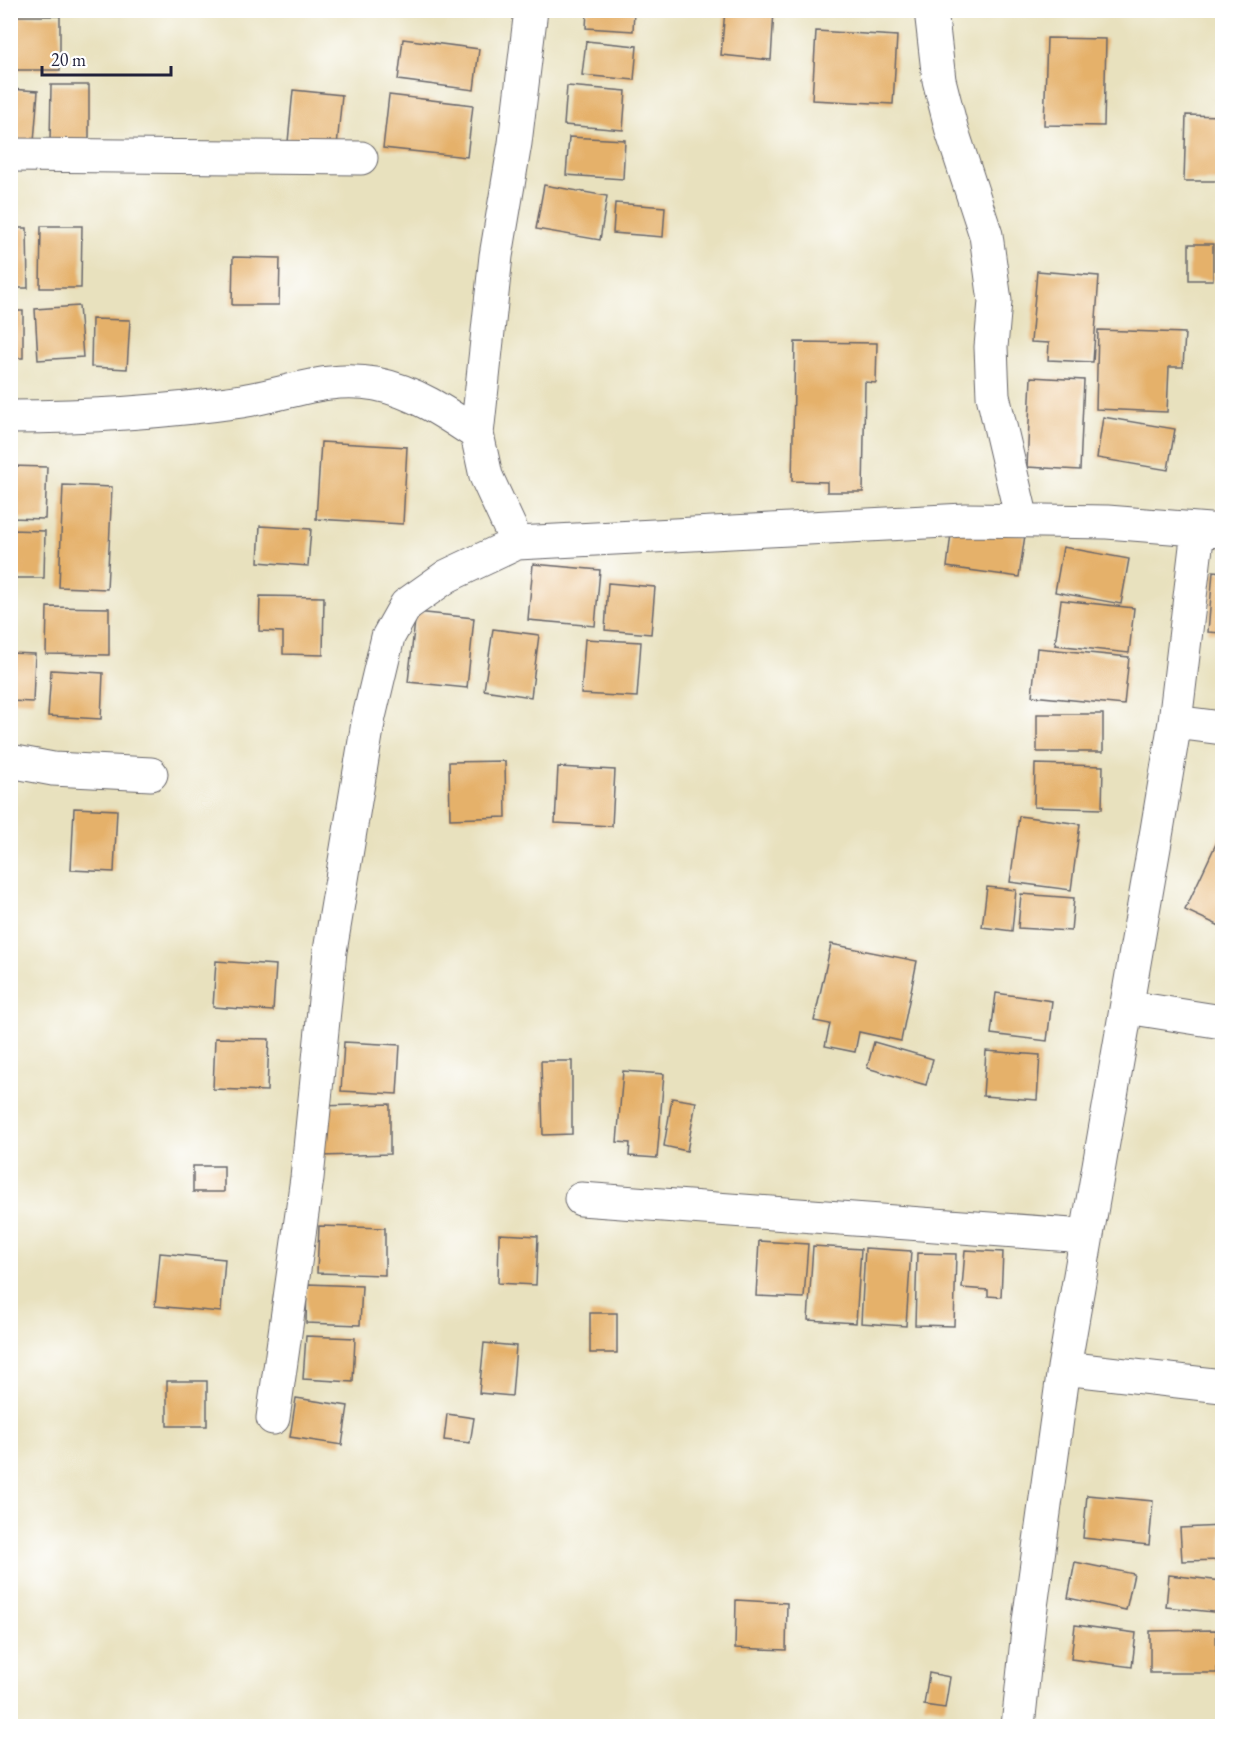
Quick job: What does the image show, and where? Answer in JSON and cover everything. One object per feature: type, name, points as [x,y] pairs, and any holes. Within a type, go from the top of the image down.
[{"type":"street","points":[[517,543],[486,476],[477,434],[496,256],[515,143],[531,10]]},
{"type":"street","points":[[931,10],[939,81],[952,131],[986,235],[995,301],[991,348],[993,396],[1022,520]]},
{"type":"street","points":[[10,155],[361,158]]},
{"type":"street","points":[[10,417],[58,417],[200,407],[251,400],[296,387],[339,380],[376,384],[408,394],[444,412],[477,434]]},
{"type":"street","points":[[273,1418],[307,1179],[330,951],[369,717],[388,637],[406,605],[447,576],[517,543],[965,520],[1107,522],[1210,531],[1174,722],[1127,1007],[1085,1236],[1029,1621],[1018,1726]]},
{"type":"street","points":[[1174,722],[1222,728]]},
{"type":"street","points":[[10,761],[53,769],[151,774]]},
{"type":"street","points":[[1127,1007],[1222,1022]]},
{"type":"street","points":[[581,1199],[1085,1236]]},
{"type":"street","points":[[1064,1368],[1222,1386]]},
{"type":"building","points":[[587,10],[634,10],[633,31],[586,28]]},
{"type":"building","points":[[725,10],[774,10],[771,60],[721,55]]},
{"type":"building","points":[[10,16],[60,16],[60,70],[10,70]]},
{"type":"building","points":[[816,31],[897,36],[893,104],[812,100]]},
{"type":"building","points":[[1047,38],[1106,39],[1104,126],[1044,125]]},
{"type":"building","points":[[403,39],[479,49],[474,90],[398,80]]},
{"type":"building","points":[[586,41],[637,46],[634,80],[582,75]]},
{"type":"building","points":[[51,85],[89,85],[89,144],[50,143]]},
{"type":"building","points":[[567,86],[626,91],[623,130],[564,125]]},
{"type":"building","points":[[10,89],[38,91],[34,142],[10,140]]},
{"type":"building","points":[[293,90],[342,95],[337,146],[288,142]]},
{"type":"building","points":[[389,95],[473,105],[467,157],[383,148]]},
{"type":"building","points":[[1186,115],[1222,116],[1222,181],[1184,181]]},
{"type":"building","points":[[569,137],[625,140],[623,179],[566,175]]},
{"type":"building","points":[[544,185],[607,196],[600,240],[536,229]]},
{"type":"building","points":[[615,203],[665,207],[663,237],[613,233]]},
{"type":"building","points":[[41,226],[82,226],[81,288],[40,288]]},
{"type":"building","points":[[10,228],[27,228],[28,288],[10,288]]},
{"type":"building","points":[[1189,244],[1213,244],[1213,280],[1189,280]]},
{"type":"building","points":[[233,257],[280,258],[279,305],[232,305]]},
{"type":"building","points":[[1037,271],[1099,276],[1093,362],[1048,360],[1049,343],[1031,342]]},
{"type":"building","points":[[79,306],[83,357],[38,360],[35,309]]},
{"type":"building","points":[[10,311],[23,311],[23,358],[10,358]]},
{"type":"building","points":[[92,319],[130,320],[127,369],[91,367]]},
{"type":"building","points":[[1098,330],[1185,333],[1183,367],[1169,367],[1167,412],[1096,409]]},
{"type":"building","points":[[795,342],[877,343],[876,383],[865,382],[863,492],[827,492],[827,482],[792,481]]},
{"type":"building","points":[[1031,377],[1084,380],[1080,470],[1027,467]]},
{"type":"building","points":[[1103,417],[1175,429],[1168,470],[1097,458]]},
{"type":"building","points":[[321,442],[407,447],[403,524],[316,519]]},
{"type":"building","points":[[10,466],[47,467],[45,519],[10,518]]},
{"type":"building","points":[[63,485],[112,487],[107,589],[59,587]]},
{"type":"building","points":[[952,525],[1025,535],[1019,577],[947,567]]},
{"type":"building","points":[[260,526],[311,529],[308,566],[258,562]]},
{"type":"building","points":[[10,530],[45,531],[44,578],[10,578]]},
{"type":"building","points":[[1063,547],[1129,559],[1121,604],[1055,592]]},
{"type":"building","points":[[533,564],[600,570],[595,626],[528,620]]},
{"type":"building","points":[[1213,571],[1222,572],[1222,633],[1208,632]]},
{"type":"building","points":[[608,583],[655,587],[651,634],[605,630]]},
{"type":"building","points":[[260,596],[324,597],[323,655],[283,654],[283,632],[259,631]]},
{"type":"building","points":[[1061,600],[1134,608],[1129,653],[1055,645]]},
{"type":"building","points":[[47,607],[109,608],[109,655],[46,654]]},
{"type":"building","points":[[416,612],[474,618],[467,688],[408,682]]},
{"type":"building","points":[[493,629],[539,635],[531,697],[484,690]]},
{"type":"building","points":[[585,639],[641,642],[637,697],[581,694]]},
{"type":"building","points":[[1037,648],[1129,657],[1124,705],[1032,696]]},
{"type":"building","points":[[10,653],[35,654],[33,702],[10,701]]},
{"type":"building","points":[[51,670],[103,673],[101,719],[48,716]]},
{"type":"building","points":[[1037,714],[1103,714],[1103,752],[1037,752]]},
{"type":"building","points":[[505,761],[506,817],[450,819],[449,762]]},
{"type":"building","points":[[1035,764],[1103,766],[1102,809],[1034,807]]},
{"type":"building","points":[[558,767],[615,770],[612,826],[555,823]]},
{"type":"building","points":[[74,808],[117,810],[114,872],[71,870]]},
{"type":"building","points":[[1019,816],[1080,824],[1071,890],[1010,882]]},
{"type":"building","points":[[1222,831],[1222,927],[1185,910]]},
{"type":"building","points":[[987,887],[1016,890],[1012,931],[982,927]]},
{"type":"building","points":[[1021,894],[1074,898],[1071,931],[1018,928]]},
{"type":"building","points":[[831,944],[917,961],[901,1041],[859,1032],[855,1052],[825,1046],[830,1024],[814,1021]]},
{"type":"building","points":[[216,961],[276,965],[273,1011],[213,1007]]},
{"type":"building","points":[[996,993],[1052,1001],[1047,1041],[991,1034]]},
{"type":"building","points":[[215,1038],[269,1039],[267,1091],[213,1089]]},
{"type":"building","points":[[344,1042],[400,1045],[397,1094],[341,1091]]},
{"type":"building","points":[[874,1042],[933,1059],[926,1085],[867,1068]]},
{"type":"building","points":[[986,1051],[1040,1055],[1037,1100],[983,1096]]},
{"type":"building","points":[[541,1061],[572,1061],[572,1134],[543,1135]]},
{"type":"building","points":[[623,1071],[664,1074],[657,1158],[629,1156],[630,1143],[617,1142]]},
{"type":"building","points":[[672,1098],[696,1102],[687,1151],[664,1146]]},
{"type":"building","points":[[390,1104],[390,1154],[321,1156],[320,1106]]},
{"type":"building","points":[[193,1166],[224,1166],[224,1192],[193,1192]]},
{"type":"building","points":[[319,1226],[385,1228],[385,1275],[317,1273]]},
{"type":"building","points":[[499,1234],[538,1236],[536,1285],[498,1283]]},
{"type":"building","points":[[759,1241],[808,1244],[804,1298],[756,1296]]},
{"type":"building","points":[[813,1246],[861,1249],[856,1323],[808,1320]]},
{"type":"building","points":[[865,1248],[911,1251],[906,1326],[861,1323]]},
{"type":"building","points":[[965,1250],[1003,1252],[1001,1297],[988,1296],[988,1290],[962,1288]]},
{"type":"building","points":[[160,1253],[225,1259],[221,1312],[155,1306]]},
{"type":"building","points":[[917,1253],[956,1254],[954,1326],[915,1325]]},
{"type":"building","points":[[307,1284],[362,1286],[360,1325],[306,1323]]},
{"type":"building","points":[[590,1313],[617,1313],[617,1353],[590,1353]]},
{"type":"building","points":[[306,1336],[355,1338],[353,1382],[303,1379]]},
{"type":"building","points":[[484,1343],[516,1346],[512,1396],[479,1393]]},
{"type":"building","points":[[167,1381],[207,1381],[207,1426],[167,1426]]},
{"type":"building","points":[[296,1398],[348,1406],[342,1445],[290,1437]]},
{"type":"building","points":[[447,1414],[474,1418],[470,1443],[444,1440]]},
{"type":"building","points":[[1087,1495],[1153,1501],[1149,1545],[1083,1538]]},
{"type":"building","points":[[1222,1526],[1222,1560],[1182,1561],[1180,1528]]},
{"type":"building","points":[[1075,1562],[1134,1574],[1126,1610],[1068,1598]]},
{"type":"building","points":[[1169,1575],[1222,1581],[1222,1613],[1166,1607]]},
{"type":"building","points":[[736,1600],[787,1603],[786,1650],[735,1648]]},
{"type":"building","points":[[1075,1625],[1136,1633],[1132,1667],[1071,1659]]},
{"type":"building","points":[[1216,1630],[1217,1673],[1150,1673],[1150,1631]]},
{"type":"building","points":[[929,1673],[950,1677],[945,1708],[924,1705]]}]
